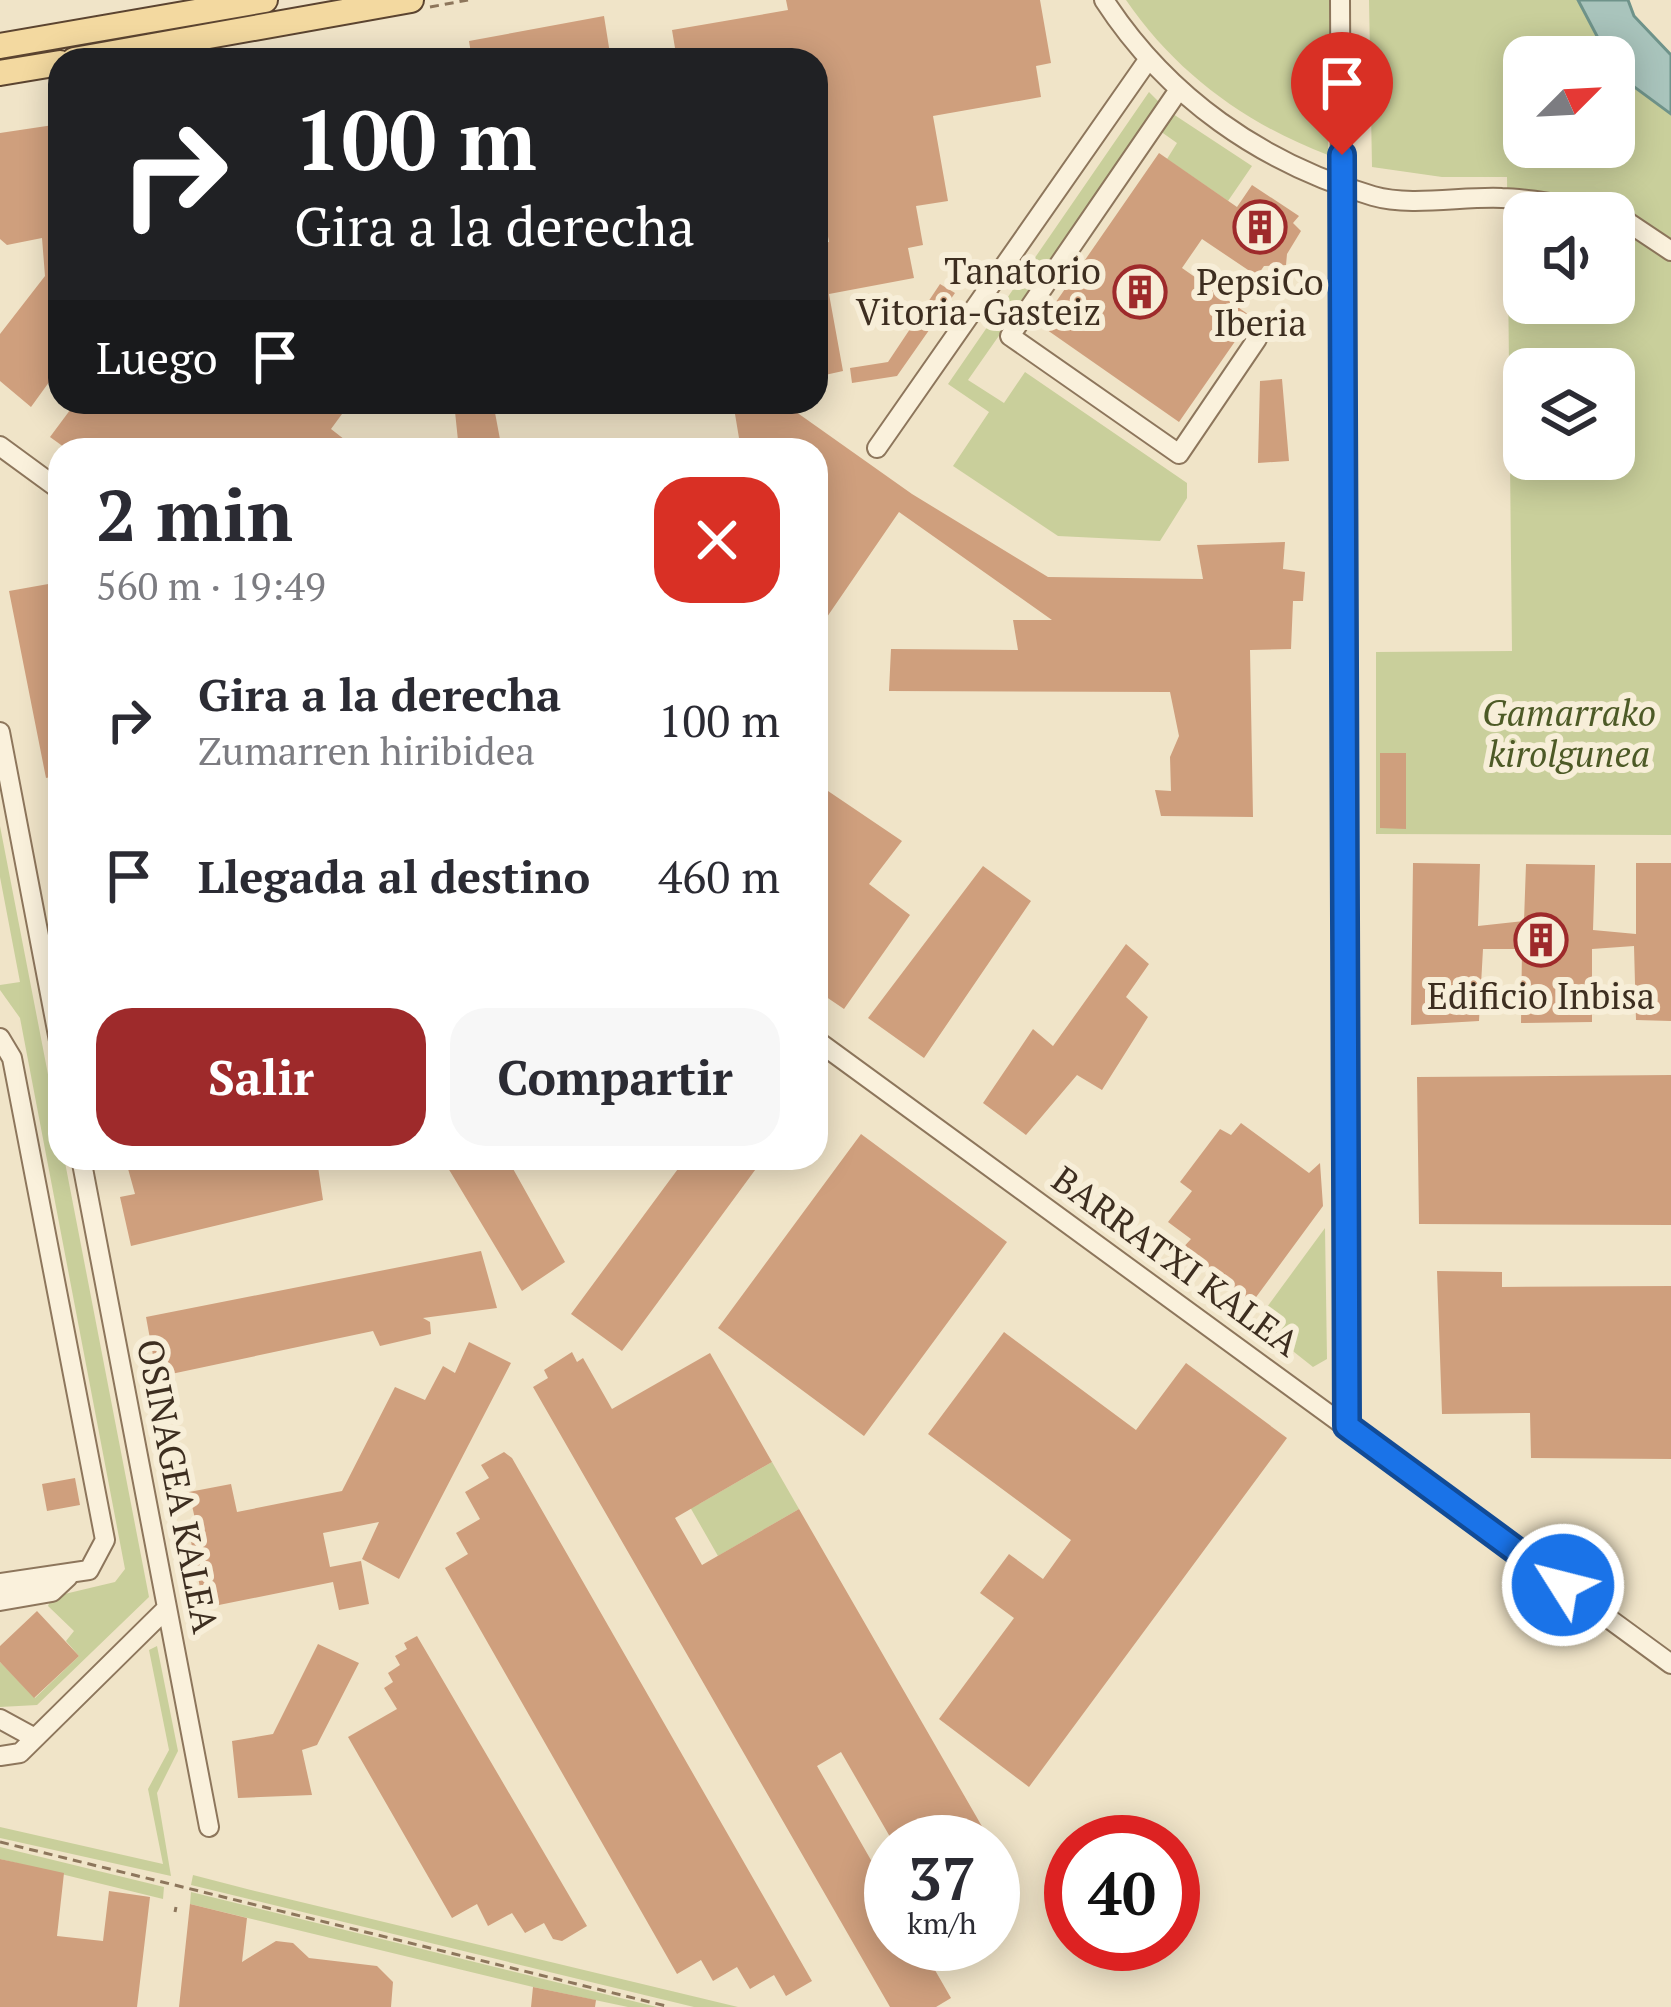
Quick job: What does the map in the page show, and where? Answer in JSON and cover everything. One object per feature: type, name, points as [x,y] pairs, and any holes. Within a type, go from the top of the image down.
[{"type":"main road","points":[[0,46],[265,0]]},
{"type":"main road","points":[[141,48],[411,0]]},
{"type":"main road","points":[[0,73],[48,64]]},
{"type":"street","points":[[1104,0],[1178,92],[1251,144],[1376,198],[1503,198]]},
{"type":"street","points":[[1340,0],[1345,184],[1347,1426]]},
{"type":"street","points":[[877,448],[1148,60]]},
{"type":"street","points":[[1178,92],[1010,336],[1179,454],[1257,339]]},
{"type":"street","points":[[1635,227],[1671,251]]},
{"type":"street","points":[[0,446],[48,481]]},
{"type":"street","points":[[0,732],[48,983]]},
{"type":"street","points":[[0,1038],[12,1058],[105,1540],[89,1570],[68,1577],[52,1592],[0,1601]]},
{"type":"street","name":"BARRATXI KALEA","points":[[828,1049],[1671,1664]]},
{"type":"street","name":"OSINAGEA KALEA","points":[[83,1170],[209,1827]]},
{"type":"street","points":[[0,1583],[48,1574],[68,1577]]},
{"type":"street","points":[[0,1756],[20,1753],[167,1608]]},
{"type":"street","points":[[0,1718],[33,1737]]},
{"type":"path","points":[[0,1842],[670,2007]]},
{"type":"green space","points":[[1126,0],[1331,0],[1328,155],[1269,128],[1215,93],[1167,51]]},
{"type":"green space","name":"Gamarrako kirolgunea","points":[[1369,0],[1578,0],[1597,36],[1503,36],[1503,168],[1635,168],[1635,85],[1671,114],[1671,835],[1376,834],[1376,652],[1512,651],[1510,480],[1635,480],[1635,348],[1509,348],[1509,324],[1635,324],[1635,192],[1507,192],[1507,177],[1442,177],[1372,167]]},
{"type":"green space","points":[[1149,92],[1161,104],[968,380],[1004,403],[1025,372],[1187,483],[1187,498],[1160,541],[1058,536],[953,466],[989,412],[948,384]]},
{"type":"green space","points":[[1173,114],[1252,166],[1228,201],[1167,159],[1177,143],[1160,131]]},
{"type":"green space","points":[[0,826],[48,1074],[48,1165],[20,1018],[0,990],[0,985],[20,982],[0,877]]},
{"type":"green space","points":[[49,1170],[66,1170],[149,1597],[37,1705],[0,1707],[0,1662],[35,1698],[79,1656],[66,1641],[74,1631],[48,1606],[52,1597],[115,1582],[125,1569]]},
{"type":"green space","points":[[1325,1228],[1327,1359],[1313,1367],[1256,1322]]},
{"type":"green space","points":[[650,1437],[699,1504],[772,1462],[799,1509],[718,1556]]},
{"type":"green space","points":[[157,1646],[178,1751],[157,1793],[171,1876],[0,1838],[0,1827],[163,1864],[148,1789],[169,1750],[149,1650]]},
{"type":"green space","points":[[0,1847],[164,1887],[163,1899],[0,1859]]},
{"type":"green space","points":[[193,1875],[738,2007],[694,2007],[191,1885]]},
{"type":"green space","points":[[191,1892],[657,2007],[628,2007],[533,1987],[190,1904]]},
{"type":"water","points":[[1578,0],[1628,0],[1634,16],[1671,55],[1671,114],[1635,88],[1635,36],[1597,36]]},
{"type":"building","points":[[786,0],[1040,0],[1051,63],[1036,66],[1041,97],[933,116],[948,201],[916,206],[923,245],[908,248],[914,278],[829,294],[843,371],[828,374],[828,48],[675,48],[672,30],[788,10]]},
{"type":"building","points":[[604,16],[609,48],[470,48],[469,41]]},
{"type":"building","points":[[48,126],[48,384],[31,407],[0,381],[0,334],[45,276],[42,238],[7,245],[0,239],[0,133]]},
{"type":"building","name":"Tanatorio Vitoria-Gasteiz","points":[[1159,153],[1237,207],[1252,185],[1299,216],[1293,223],[1301,231],[1286,265],[1264,266],[1257,276],[1202,239],[1182,268],[1252,317],[1179,422],[1040,325]]},
{"type":"building","points":[[940,284],[955,293],[897,376],[852,383],[850,368],[888,362]]},
{"type":"building","points":[[1282,379],[1289,461],[1258,463],[1260,381]]},
{"type":"building","points":[[67,414],[342,414],[331,429],[343,438],[50,437]]},
{"type":"building","points":[[455,414],[495,414],[500,438],[458,438]]},
{"type":"building","points":[[735,414],[799,414],[912,494],[1048,577],[1203,579],[1197,545],[1285,542],[1283,569],[1305,572],[1303,601],[1293,601],[1291,649],[1250,650],[1253,817],[1161,816],[1155,790],[1171,791],[1170,757],[1179,736],[1170,692],[889,691],[891,649],[1018,650],[1013,620],[1052,620],[899,512],[828,616],[828,438],[739,438]]},
{"type":"building","points":[[48,584],[46,778],[9,591]]},
{"type":"building","points":[[1380,753],[1406,753],[1406,829],[1380,828]]},
{"type":"building","points":[[828,791],[902,841],[869,884],[910,915],[844,1009],[828,998]]},
{"type":"building","name":"Edificio Inbisa","points":[[1413,863],[1480,864],[1478,926],[1524,921],[1526,864],[1595,865],[1593,930],[1636,934],[1636,863],[1671,863],[1671,1021],[1636,1020],[1634,946],[1592,949],[1592,1022],[1521,1023],[1522,949],[1483,949],[1479,1021],[1411,1025]]},
{"type":"building","points":[[983,866],[1031,901],[924,1058],[868,1018]]},
{"type":"building","points":[[1126,944],[1149,964],[1126,997],[1148,1017],[1102,1090],[1077,1075],[1026,1135],[983,1103],[1033,1029],[1053,1046]]},
{"type":"building","points":[[1671,1075],[1671,1225],[1419,1224],[1417,1077]]},
{"type":"building","points":[[1241,1123],[1309,1173],[1320,1163],[1323,1206],[1251,1304],[1179,1252],[1191,1239],[1168,1222],[1192,1191],[1180,1182],[1220,1129],[1231,1135]]},
{"type":"building","points":[[861,1134],[1007,1242],[864,1436],[718,1328]]},
{"type":"building","points":[[128,1170],[318,1170],[323,1200],[131,1246],[120,1197],[135,1194]]},
{"type":"building","points":[[449,1170],[514,1170],[565,1262],[522,1291]]},
{"type":"building","points":[[677,1170],[755,1170],[622,1351],[571,1314]]},
{"type":"building","points":[[481,1251],[497,1308],[423,1318],[430,1322],[431,1334],[380,1346],[373,1331],[157,1377],[146,1317]]},
{"type":"building","points":[[1437,1271],[1502,1272],[1502,1287],[1671,1286],[1671,1459],[1531,1458],[1530,1413],[1442,1414]]},
{"type":"building","points":[[1004,1332],[1136,1430],[1186,1363],[1287,1438],[1029,1787],[939,1719],[1014,1618],[980,1593],[1009,1554],[1043,1579],[1071,1540],[928,1434]]},
{"type":"building","points":[[469,1342],[511,1363],[399,1579],[362,1559],[379,1522],[323,1533],[330,1567],[361,1561],[369,1604],[339,1610],[333,1582],[204,1608],[187,1521],[195,1519],[189,1492],[231,1484],[237,1512],[342,1491],[395,1387],[425,1400],[443,1366],[455,1373]]},
{"type":"building","points":[[572,1352],[577,1362],[583,1358],[612,1409],[710,1353],[772,1462],[675,1518],[702,1565],[799,1509],[975,1815],[877,1815],[841,1752],[817,1766],[864,1848],[864,1962],[533,1387],[548,1378],[544,1370]]},
{"type":"building","points":[[504,1452],[512,1458],[812,1981],[786,1996],[774,1975],[750,1989],[737,1967],[713,1981],[701,1960],[677,1974],[445,1568],[468,1554],[456,1533],[480,1519],[465,1492],[489,1478],[481,1465]]},
{"type":"building","points":[[75,1478],[80,1505],[47,1511],[42,1484]]},
{"type":"building","points":[[37,1611],[79,1656],[34,1698],[0,1662],[0,1646]]},
{"type":"building","points":[[417,1636],[587,1926],[562,1941],[553,1939],[544,1923],[525,1933],[512,1913],[488,1926],[477,1904],[452,1918],[348,1737],[397,1709],[384,1688],[393,1682],[388,1673],[400,1665],[395,1656],[407,1649],[404,1643]]},
{"type":"building","points":[[318,1644],[359,1663],[317,1745],[302,1750],[312,1795],[238,1798],[232,1741],[273,1734]]},
{"type":"building","points":[[0,1859],[64,1873],[57,1936],[103,1941],[109,1891],[150,1897],[137,2007],[0,2007]]},
{"type":"building","points":[[190,1904],[247,1918],[242,1962],[276,1941],[293,1943],[309,1958],[377,1966],[393,1982],[391,2007],[179,2007]]},
{"type":"building","points":[[869,1971],[936,1971],[951,1998],[936,2007],[890,2007]]},
{"type":"building","points":[[533,1987],[596,2000],[595,2007],[531,2007]]},
{"type":"place","name":"PepsiCo Iberia","points":[[1260,227]]},
{"type":"place","name":"Tanatorio Vitoria-Gasteiz","points":[[1140,292]]},
{"type":"place","name":"Edificio Inbisa","points":[[1541,940]]},
{"type":"route","points":[[1342,155],[1347,1426],[1563,1585]]}]
